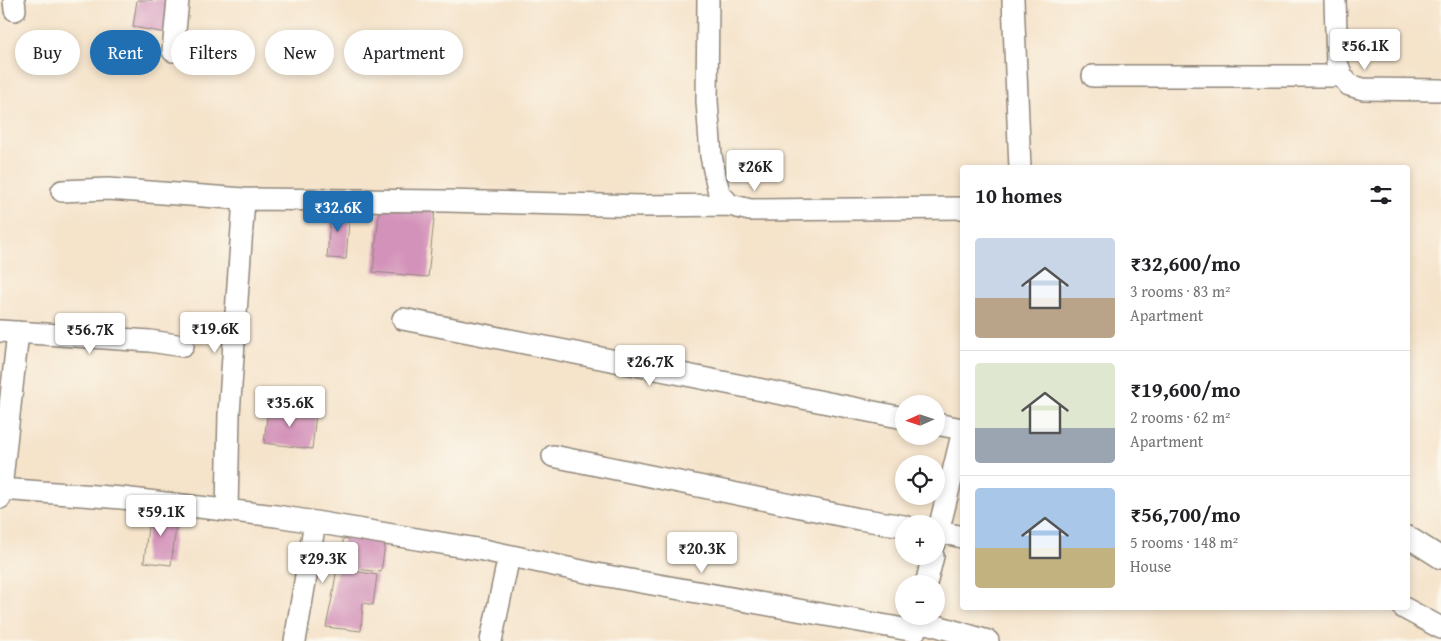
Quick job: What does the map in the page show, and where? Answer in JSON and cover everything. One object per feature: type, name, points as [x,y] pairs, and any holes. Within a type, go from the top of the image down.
[{"type":"street","points":[[175,30],[178,0]]},
{"type":"street","points":[[708,0],[707,101],[710,156],[719,193],[730,205]]},
{"type":"street","points":[[1013,0],[1020,165]]},
{"type":"street","points":[[1335,0],[1337,63],[1342,76],[1349,85],[1363,89],[1441,90]]},
{"type":"street","points":[[1093,76],[1342,76]]},
{"type":"street","points":[[62,191],[108,189],[244,199],[445,201],[643,206],[730,205],[750,210],[960,208]]},
{"type":"street","points":[[227,510],[229,414],[244,199]]},
{"type":"street","points":[[403,319],[895,416]]},
{"type":"street","points":[[183,346],[150,341],[9,332],[0,494],[122,498],[316,522],[483,550],[591,573],[988,641]]},
{"type":"street","points":[[945,426],[960,429]]},
{"type":"street","points":[[942,515],[960,443]]},
{"type":"street","points":[[553,456],[859,520],[895,525]]},
{"type":"street","points":[[295,641],[316,522]]},
{"type":"street","points":[[945,535],[960,537]]},
{"type":"street","points":[[1410,538],[1441,558]]},
{"type":"street","points":[[491,641],[509,556]]},
{"type":"street","points":[[1408,610],[1441,628]]},
{"type":"building","points":[[137,0],[171,0],[166,33],[161,32],[161,30],[133,27]]},
{"type":"building","points":[[380,204],[435,209],[428,277],[373,272]]},
{"type":"building","points":[[331,208],[350,209],[346,259],[327,258]]},
{"type":"building","points":[[268,408],[316,414],[312,449],[264,443]]},
{"type":"building","points":[[150,509],[178,512],[171,565],[144,562]]},
{"type":"building","points":[[344,533],[386,538],[381,572],[340,567]]},
{"type":"building","points":[[337,568],[377,575],[373,605],[363,603],[361,631],[326,627]]}]
